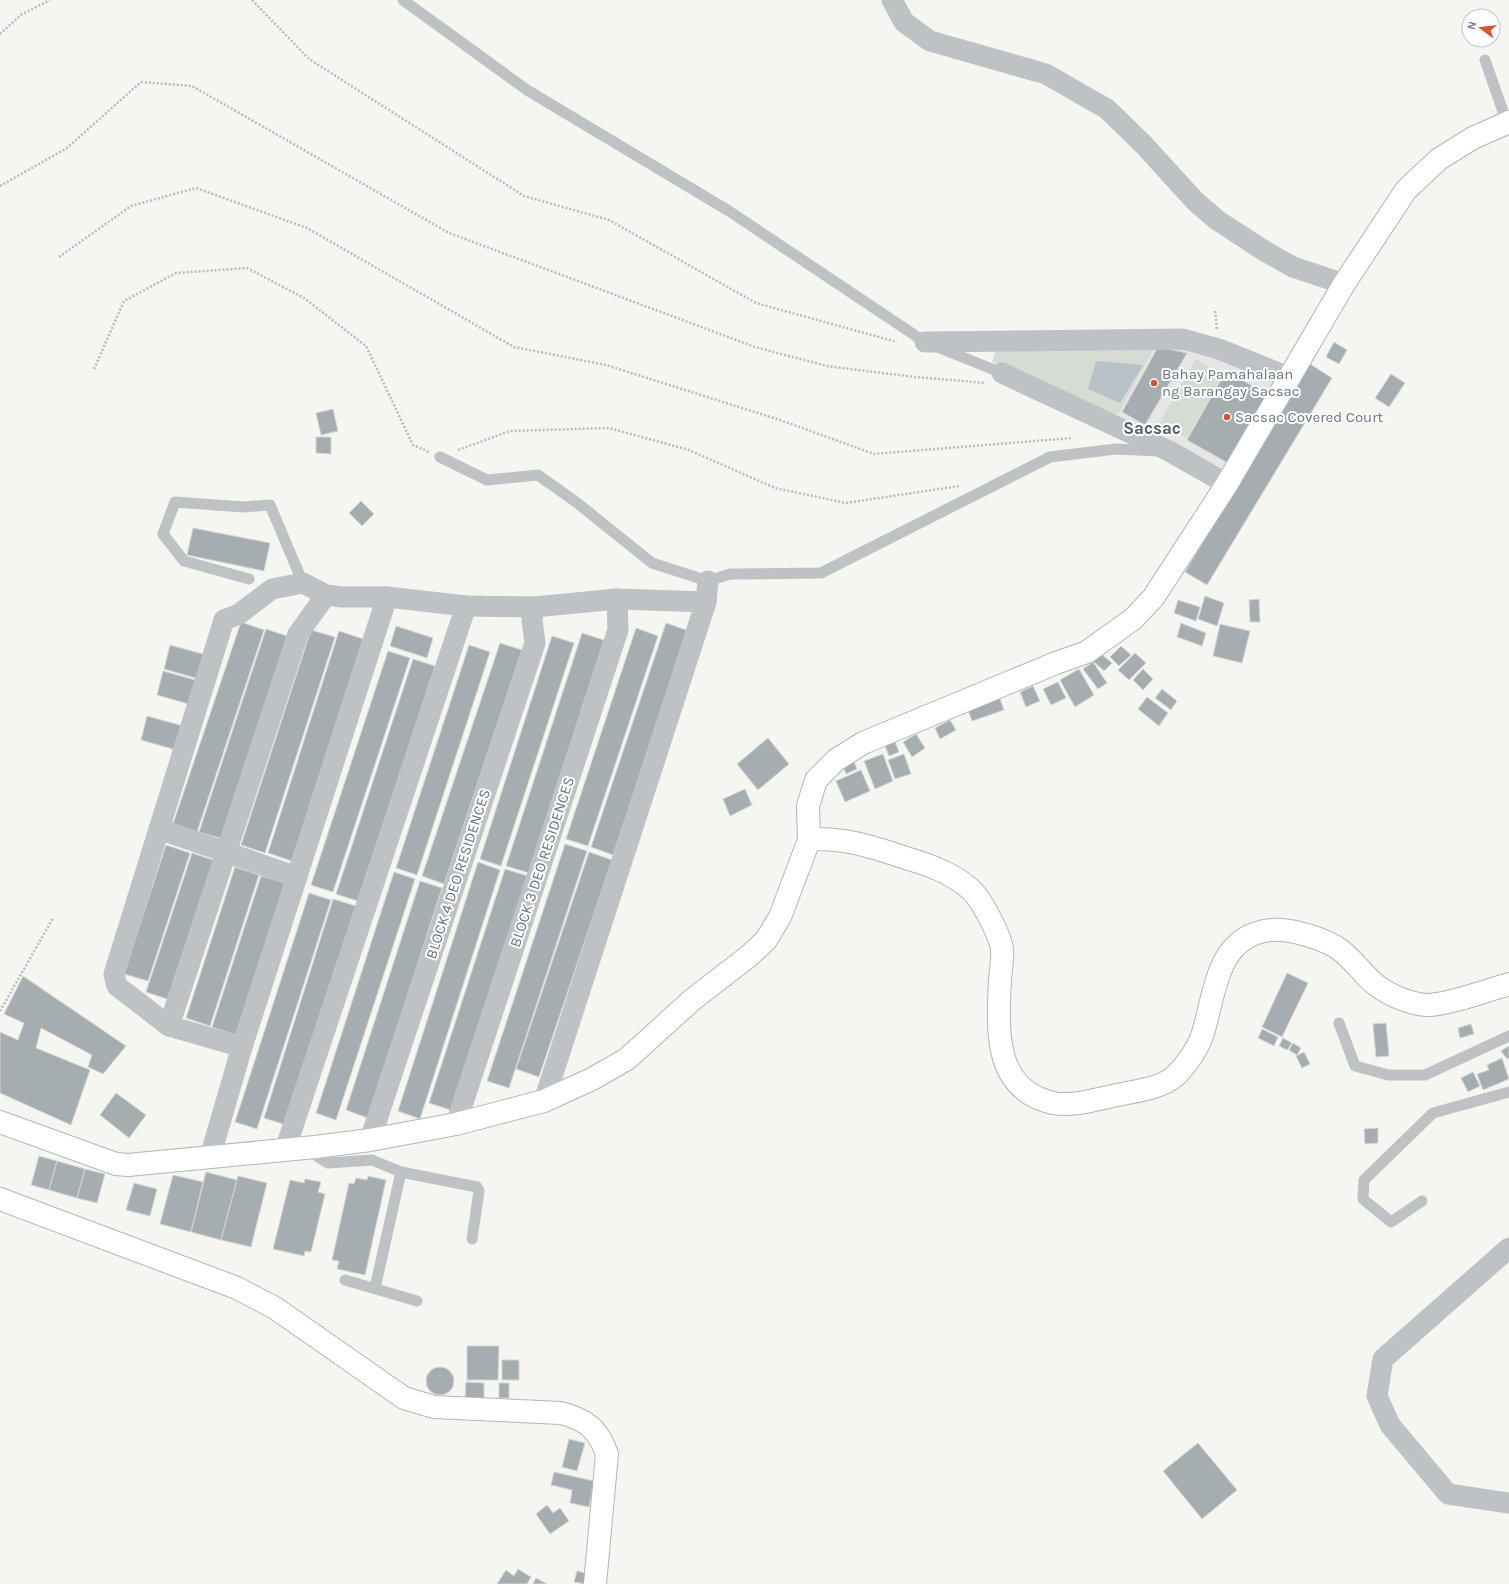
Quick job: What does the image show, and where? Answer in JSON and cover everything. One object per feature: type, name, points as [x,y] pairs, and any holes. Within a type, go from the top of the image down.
[{"type":"street","points":[[892,0],[904,22],[930,41],[1046,74],[1107,109],[1144,145],[1195,201],[1217,220],[1263,250],[1293,267],[1344,284]]},
{"type":"street","points":[[0,1122],[116,1164],[128,1165],[315,1147],[370,1140],[456,1124],[544,1101],[592,1079],[627,1059],[692,1000],[749,956],[766,940],[780,917],[809,840],[808,806],[816,780],[836,760],[863,743],[1034,672],[1087,652],[1133,619],[1154,598],[1227,484],[1291,378],[1344,284],[1406,190],[1439,160],[1473,138],[1508,123]]},
{"type":"street","points":[[925,342],[1183,339],[1219,349],[1291,378]]},
{"type":"street","points":[[998,379],[1169,451],[1227,484]]},
{"type":"street","points":[[544,1101],[706,602],[708,581]]},
{"type":"street","points":[[242,1048],[169,1026],[117,986],[114,974],[224,620],[239,614],[272,589],[303,583],[326,595],[342,597],[387,597],[466,606],[534,607],[617,599],[706,602]]},
{"type":"street","points":[[169,1026],[227,854],[298,634],[326,595]]},
{"type":"street","points":[[210,1156],[242,1048],[387,597]]},
{"type":"street","name":"BLOCK 3 DEO RESIDENCES","points":[[456,1124],[618,630],[617,599]]},
{"type":"street","points":[[285,1150],[466,606]]},
{"type":"street","name":"BLOCK 4 DEO RESIDENCES","points":[[370,1140],[535,643],[532,620],[534,607]]},
{"type":"street","points":[[159,829],[227,854],[297,877]]},
{"type":"street","points":[[809,840],[824,838],[876,848],[941,869],[971,889],[985,908],[1002,948],[999,1011],[1001,1043],[1006,1066],[1012,1078],[1021,1089],[1032,1096],[1054,1103],[1071,1104],[1130,1092],[1161,1084],[1174,1076],[1190,1058],[1201,1038],[1221,965],[1234,946],[1249,936],[1265,930],[1290,931],[1316,938],[1336,947],[1350,958],[1376,985],[1405,1000],[1427,1005],[1509,984]]},
{"type":"street","points":[[0,1199],[237,1288],[274,1308],[404,1398],[434,1407],[561,1413],[574,1416],[590,1425],[601,1437],[607,1454],[595,1584]]},
{"type":"street","points":[[1509,1248],[1383,1359],[1377,1396],[1390,1425],[1448,1494],[1509,1502]]},
{"type":"lane","points":[[403,0],[527,90],[729,211],[925,342],[998,379]]},
{"type":"lane","points":[[1485,60],[1508,123]]},
{"type":"lane","points":[[440,456],[487,480],[538,475],[576,502],[652,563],[708,581],[730,574],[821,573],[1050,457],[1116,449],[1169,451]]},
{"type":"lane","points":[[249,579],[184,561],[163,534],[175,502],[243,507],[270,505],[303,583]]},
{"type":"lane","points":[[1339,1023],[1355,1066],[1388,1075],[1425,1075],[1509,1036]]},
{"type":"lane","points":[[1422,1201],[1391,1222],[1363,1199],[1364,1180],[1433,1113],[1509,1092]]},
{"type":"lane","points":[[315,1147],[318,1156],[328,1163],[372,1160],[401,1172],[477,1187],[479,1191],[472,1239]]},
{"type":"lane","points":[[375,1288],[401,1172]]},
{"type":"lane","points":[[345,1280],[417,1301]]},
{"type":"path","points":[[0,34],[22,14],[50,0]]},
{"type":"path","points":[[252,0],[309,59],[524,196],[609,220],[756,303],[900,342]]},
{"type":"path","points":[[0,186],[67,148],[141,82],[192,86],[449,233],[755,347],[827,366],[915,377],[998,379]]},
{"type":"path","points":[[59,257],[131,206],[196,188],[307,228],[514,347],[606,365],[780,420],[874,454],[1080,438]]},
{"type":"path","points":[[94,369],[124,301],[176,273],[247,268],[304,298],[366,346],[413,445],[440,456],[510,431],[609,428],[689,450],[775,488],[846,503],[961,486]]},
{"type":"path","points":[[0,1011],[53,918]]},
{"type":"shaded area","points":[[1156,345],[1196,346],[1281,381],[1228,471],[1118,415]]},
{"type":"shaded area","points":[[1156,345],[1118,415],[992,362],[997,347]]},
{"type":"shaded area","points":[[1196,359],[1223,375],[1187,438],[1159,423]]},
{"type":"shaded area","points":[[1096,361],[1143,365],[1120,403],[1088,389]]},
{"type":"building","points":[[1334,342],[1347,350],[1339,364],[1326,357]]},
{"type":"building","name":"Bahay Pamahalaan ng Barangay Sacsac","points":[[1158,347],[1187,353],[1145,425],[1122,412]]},
{"type":"building","points":[[1310,364],[1332,378],[1207,585],[1185,572]]},
{"type":"building","name":"Sacsac Covered Court","points":[[1226,371],[1267,394],[1228,463],[1187,440]]},
{"type":"building","points":[[1391,374],[1405,383],[1389,407],[1375,398]]},
{"type":"building","points":[[333,409],[338,431],[321,435],[316,413]]},
{"type":"building","points":[[316,437],[331,437],[331,454],[316,453]]},
{"type":"building","points":[[361,501],[374,514],[362,526],[349,513]]},
{"type":"building","points":[[193,528],[270,543],[264,571],[187,555]]},
{"type":"building","points":[[1205,596],[1224,603],[1217,626],[1198,619]]},
{"type":"building","points":[[1259,599],[1260,622],[1250,622],[1249,600]]},
{"type":"building","points":[[1178,600],[1200,607],[1196,621],[1174,613]]},
{"type":"building","points":[[241,622],[264,630],[197,832],[173,824]]},
{"type":"building","points":[[666,623],[689,631],[613,855],[591,847]]},
{"type":"building","points":[[1181,623],[1206,633],[1202,646],[1177,637]]},
{"type":"building","points":[[1220,624],[1250,631],[1242,663],[1213,656]]},
{"type":"building","points":[[396,626],[433,638],[427,658],[390,646]]},
{"type":"building","points":[[636,628],[658,636],[588,846],[566,839]]},
{"type":"building","points":[[266,629],[290,637],[223,839],[199,832]]},
{"type":"building","points":[[311,630],[335,637],[265,853],[241,845]]},
{"type":"building","points":[[339,631],[363,639],[292,861],[268,853]]},
{"type":"building","points":[[582,633],[604,640],[529,873],[506,866]]},
{"type":"building","points":[[552,636],[574,643],[501,866],[480,859]]},
{"type":"building","points":[[500,643],[522,650],[444,884],[422,876]]},
{"type":"building","points":[[170,645],[206,655],[199,679],[164,669]]},
{"type":"building","points":[[469,645],[490,652],[417,875],[396,868]]},
{"type":"building","points":[[1121,646],[1131,655],[1119,666],[1110,657]]},
{"type":"building","points":[[388,651],[410,658],[333,892],[311,885]]},
{"type":"building","points":[[1100,653],[1112,663],[1104,671],[1093,661]]},
{"type":"building","points":[[1135,653],[1146,663],[1129,680],[1118,670]]},
{"type":"building","points":[[413,659],[435,666],[358,901],[336,894]]},
{"type":"building","points":[[1093,662],[1107,683],[1098,689],[1083,669]]},
{"type":"building","points":[[1079,669],[1094,695],[1075,707],[1060,680]]},
{"type":"building","points":[[1143,669],[1153,679],[1143,690],[1133,680]]},
{"type":"building","points":[[163,671],[199,681],[192,705],[157,695]]},
{"type":"building","points":[[1058,682],[1066,698],[1051,705],[1043,689]]},
{"type":"building","points":[[1033,686],[1040,701],[1026,707],[1020,692]]},
{"type":"building","points":[[1162,689],[1177,701],[1171,710],[1155,698]]},
{"type":"building","points":[[999,696],[1004,710],[972,721],[967,707]]},
{"type":"building","points":[[1147,697],[1168,713],[1159,726],[1138,709]]},
{"type":"building","points":[[147,716],[183,726],[176,750],[141,740]]},
{"type":"building","points":[[950,720],[956,730],[940,739],[935,728]]},
{"type":"building","points":[[916,734],[925,748],[912,757],[903,742]]},
{"type":"building","points":[[768,738],[789,764],[758,790],[737,764]]},
{"type":"building","points":[[894,739],[899,752],[889,756],[884,743]]},
{"type":"building","points":[[883,754],[893,781],[875,789],[864,761]]},
{"type":"building","points":[[904,754],[911,774],[895,779],[888,760]]},
{"type":"building","points":[[854,762],[857,769],[846,774],[843,767]]},
{"type":"building","points":[[861,770],[870,791],[845,802],[836,781]]},
{"type":"building","points":[[745,789],[752,805],[730,816],[723,799]]},
{"type":"building","points":[[565,844],[587,851],[509,1088],[487,1081]]},
{"type":"building","points":[[166,845],[190,853],[148,981],[124,974]]},
{"type":"building","points":[[589,852],[612,860],[539,1077],[516,1069]]},
{"type":"building","points":[[192,853],[216,861],[170,1000],[146,992]]},
{"type":"building","points":[[478,862],[500,870],[420,1119],[398,1111]]},
{"type":"building","points":[[235,867],[259,875],[210,1026],[186,1018]]},
{"type":"building","points":[[505,869],[528,876],[451,1110],[429,1103]]},
{"type":"building","points":[[394,872],[415,879],[336,1120],[316,1113]]},
{"type":"building","points":[[261,876],[285,883],[236,1035],[212,1027]]},
{"type":"building","points":[[420,881],[442,888],[368,1118],[346,1110]]},
{"type":"building","points":[[309,893],[331,900],[257,1129],[235,1122]]},
{"type":"building","points":[[333,899],[356,906],[286,1125],[264,1118]]},
{"type":"building","points":[[1287,973],[1308,983],[1282,1037],[1262,1027]]},
{"type":"building","points":[[23,976],[126,1046],[103,1074],[88,1067],[92,1055],[41,1028],[36,1048],[90,1070],[71,1125],[0,1093],[0,1032],[18,1040],[24,1023],[4,1014]]},
{"type":"building","points":[[1386,1023],[1389,1056],[1376,1057],[1373,1024]]},
{"type":"building","points":[[1471,1024],[1474,1034],[1460,1038],[1458,1028]]},
{"type":"building","points":[[1262,1029],[1278,1037],[1274,1046],[1258,1038]]},
{"type":"building","points":[[1283,1038],[1292,1043],[1287,1050],[1279,1046]]},
{"type":"building","points":[[1293,1043],[1301,1048],[1297,1055],[1289,1050]]},
{"type":"building","points":[[1509,1046],[1509,1058],[1507,1059],[1501,1051]]},
{"type":"building","points":[[1304,1052],[1310,1064],[1302,1068],[1296,1056]]},
{"type":"building","points":[[1502,1058],[1509,1079],[1483,1090],[1477,1074],[1489,1070],[1487,1065]]},
{"type":"building","points":[[1473,1072],[1480,1086],[1468,1092],[1461,1078]]},
{"type":"building","points":[[116,1093],[146,1115],[129,1138],[100,1115]]},
{"type":"building","points":[[1378,1128],[1378,1143],[1365,1144],[1364,1129]]},
{"type":"building","points":[[39,1156],[57,1161],[49,1190],[31,1185]]},
{"type":"building","points":[[57,1161],[85,1169],[77,1198],[49,1190]]},
{"type":"building","points":[[85,1169],[105,1174],[97,1203],[77,1198]]},
{"type":"building","points":[[206,1172],[237,1180],[221,1240],[191,1232]]},
{"type":"building","points":[[173,1175],[203,1182],[191,1232],[160,1224]]},
{"type":"building","points":[[238,1176],[267,1183],[251,1247],[221,1240]]},
{"type":"building","points":[[368,1176],[386,1180],[365,1275],[337,1269],[339,1261],[332,1260],[349,1183],[354,1184],[356,1178],[367,1180]]},
{"type":"building","points":[[305,1179],[321,1182],[318,1192],[325,1194],[311,1252],[305,1251],[304,1256],[273,1249],[290,1180],[304,1183]]},
{"type":"building","points":[[134,1183],[157,1189],[150,1216],[126,1210]]},
{"type":"building","points":[[467,1346],[499,1346],[498,1380],[467,1380]]},
{"type":"building","points":[[502,1360],[519,1360],[519,1380],[502,1380]]},
{"type":"building","points":[[440,1367],[450,1371],[454,1381],[450,1391],[440,1395],[430,1391],[426,1381],[430,1371]]},
{"type":"building","points":[[466,1382],[484,1383],[484,1399],[465,1398]]},
{"type":"building","points":[[499,1383],[509,1383],[509,1398],[499,1398]]},
{"type":"building","points":[[569,1439],[585,1443],[577,1471],[562,1467]]},
{"type":"building","points":[[1198,1443],[1237,1490],[1202,1519],[1163,1471]]},
{"type":"building","points":[[554,1472],[594,1481],[589,1507],[570,1503],[572,1490],[551,1485]]},
{"type":"building","points":[[547,1505],[553,1513],[560,1508],[569,1521],[550,1534],[536,1514]]},
{"type":"building","points":[[518,1569],[531,1577],[527,1584],[497,1584],[506,1570],[514,1576]]},
{"type":"building","points":[[577,1571],[589,1574],[586,1584],[574,1582]]},
{"type":"building","points":[[536,1578],[547,1584],[533,1584]]},
{"type":"place","name":"Bahay Pamahalaan ng Barangay Sacsac","points":[[1154,383]]},
{"type":"place","name":"Sacsac Covered Court","points":[[1227,417]]},
{"type":"district","name":"Sacsac","points":[[1152,428]]}]
